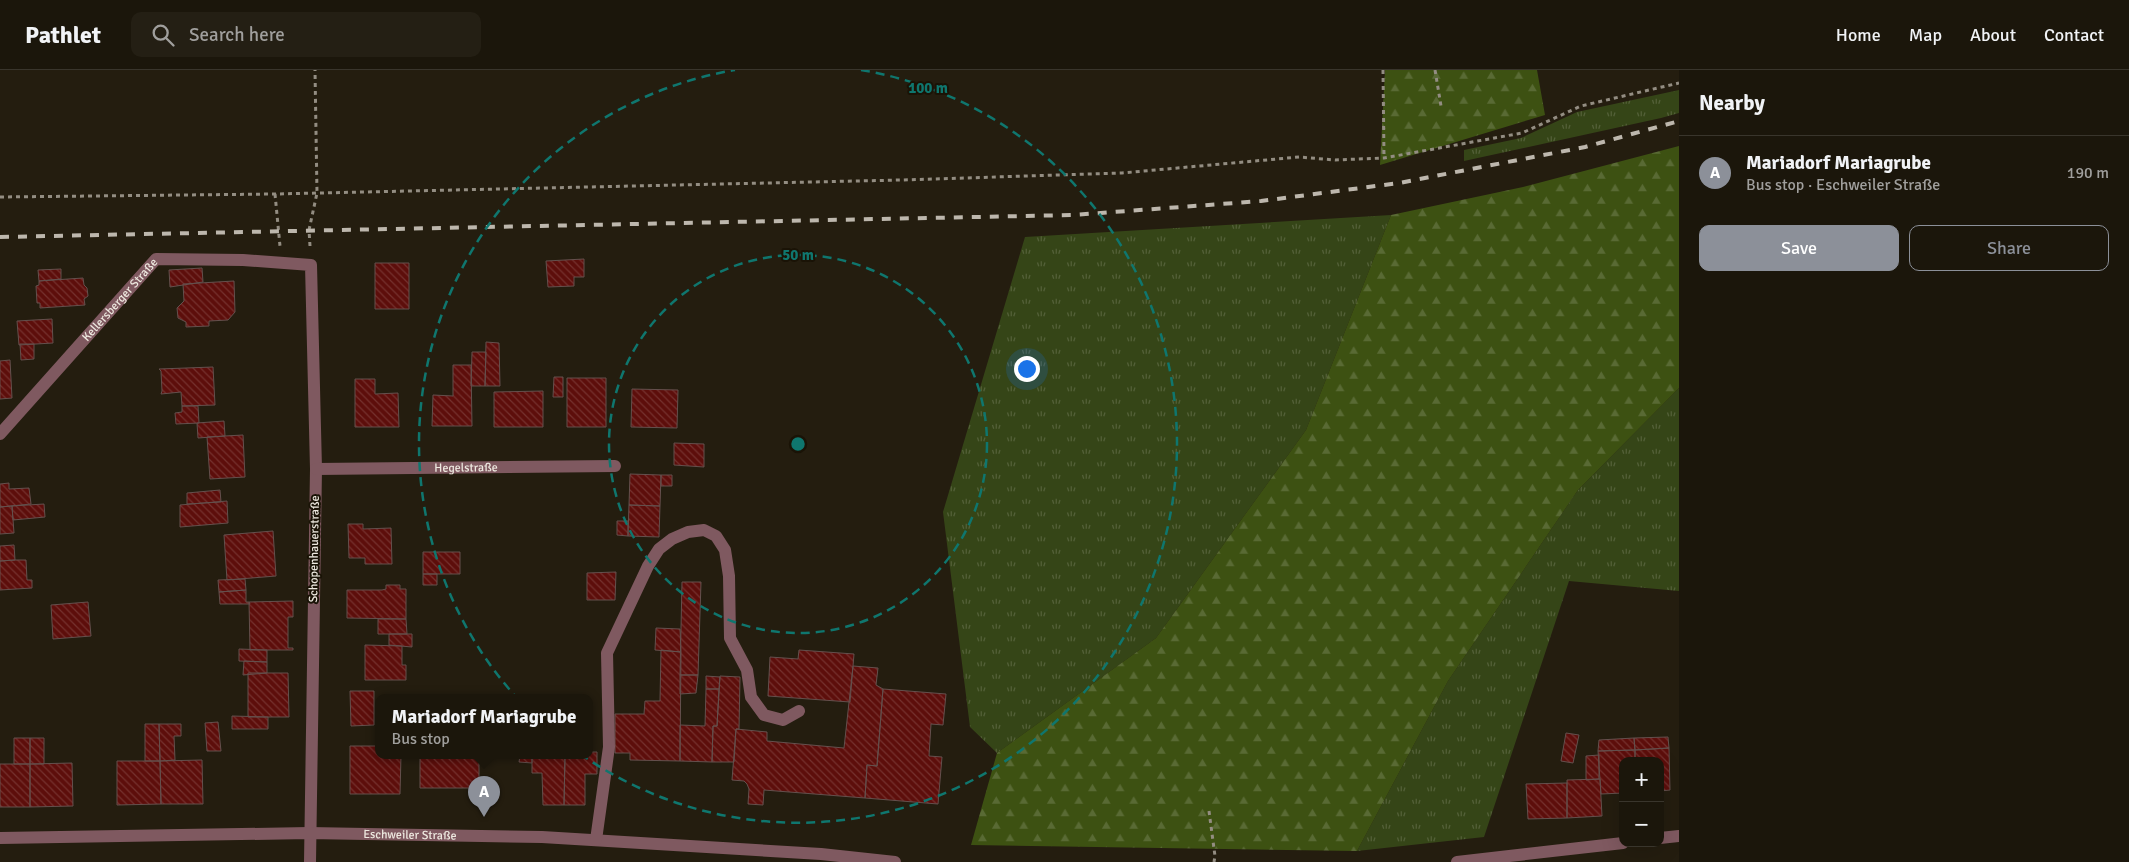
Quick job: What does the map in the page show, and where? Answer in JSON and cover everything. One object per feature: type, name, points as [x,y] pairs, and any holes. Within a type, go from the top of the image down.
[{"type":"street","name":"Kellersberger Straße","points":[[0,434],[156,259],[243,260],[311,265]]},
{"type":"street","name":"Schopenhauerstraße","points":[[310,862],[316,469],[311,265]]},
{"type":"street","name":"Hegelstraße","points":[[316,469],[616,466]]},
{"type":"street","points":[[596,840],[609,747],[607,653],[648,566],[659,550],[672,539],[688,532],[704,530],[716,536],[725,550],[729,576],[730,638],[747,670],[751,697],[764,716],[783,720],[799,711]]},
{"type":"street","name":"Eschweiler Straße","points":[[0,838],[309,833],[542,836],[820,858],[895,862]]},
{"type":"street","points":[[1664,838],[1679,836]]},
{"type":"street","points":[[1457,862],[1619,843]]},
{"type":"path","points":[[311,265],[309,230],[317,193],[315,70]]},
{"type":"path","points":[[1383,70],[1384,158]]},
{"type":"path","points":[[1435,70],[1440,106]]},
{"type":"path","points":[[0,197],[275,194],[1112,174],[1300,157],[1335,160],[1384,158],[1503,137],[1540,126],[1581,106],[1679,83]]},
{"type":"path","points":[[275,194],[280,231],[280,263]]},
{"type":"path","points":[[1209,811],[1215,856],[1214,862]]},
{"type":"green space","points":[[1385,70],[1537,70],[1545,115],[1380,165]]},
{"type":"green space","points":[[1679,90],[1679,113],[1464,161],[1464,150],[1521,138],[1577,112]]},
{"type":"green space","points":[[1679,146],[1679,388],[1578,490],[1448,681],[1357,851],[971,845],[997,753],[1156,638],[1306,430],[1391,215],[1523,187]]},
{"type":"green space","points":[[1391,215],[1306,430],[1156,638],[997,753],[970,727],[943,512],[1025,237]]},
{"type":"green space","points":[[1679,388],[1679,591],[1569,581],[1484,837],[1357,851],[1448,681],[1578,490]]},
{"type":"building","points":[[584,259],[584,277],[574,277],[574,286],[548,287],[546,261]]},
{"type":"building","points":[[375,263],[409,263],[409,309],[375,309]]},
{"type":"building","points":[[202,268],[203,282],[170,287],[169,270]]},
{"type":"building","points":[[61,269],[61,279],[39,281],[38,270]]},
{"type":"building","points":[[83,278],[88,296],[84,299],[85,305],[40,308],[40,303],[37,303],[36,286],[39,285],[39,281]]},
{"type":"building","points":[[234,281],[235,312],[228,320],[209,321],[209,326],[186,327],[186,322],[178,318],[177,308],[184,301],[183,284]]},
{"type":"building","points":[[52,319],[53,343],[19,345],[17,321]]},
{"type":"building","points":[[486,342],[499,343],[500,386],[485,386]]},
{"type":"building","points":[[20,344],[34,344],[34,359],[21,360]]},
{"type":"building","points":[[472,352],[486,352],[485,386],[471,386]]},
{"type":"building","points":[[10,360],[12,398],[0,399],[0,361]]},
{"type":"building","points":[[453,365],[471,365],[472,426],[432,426],[433,395],[453,396]]},
{"type":"building","points":[[213,367],[215,405],[182,406],[181,392],[161,394],[161,371],[159,369]]},
{"type":"building","points":[[554,377],[563,377],[563,397],[553,397]]},
{"type":"building","points":[[567,378],[606,378],[606,427],[567,427]]},
{"type":"building","points":[[355,379],[375,379],[375,394],[398,393],[399,427],[355,427]]},
{"type":"building","points":[[632,389],[678,390],[677,428],[631,427]]},
{"type":"building","points":[[543,391],[543,427],[494,427],[494,392]]},
{"type":"building","points":[[182,406],[198,406],[199,423],[176,424],[175,413],[182,412]]},
{"type":"building","points":[[224,421],[225,436],[198,438],[197,423]]},
{"type":"building","points":[[243,435],[245,477],[210,479],[207,437]]},
{"type":"building","points":[[674,443],[704,444],[704,467],[674,465]]},
{"type":"building","points":[[630,474],[661,475],[660,506],[629,505]]},
{"type":"building","points":[[661,475],[672,475],[672,486],[661,486]]},
{"type":"building","points":[[9,483],[9,489],[29,488],[31,504],[0,507],[0,484]]},
{"type":"building","points":[[220,490],[221,502],[187,504],[187,493]]},
{"type":"building","points":[[227,501],[228,523],[180,527],[180,505]]},
{"type":"building","points":[[44,504],[45,517],[13,520],[12,506]]},
{"type":"building","points":[[629,505],[660,506],[659,537],[628,536]]},
{"type":"building","points":[[12,506],[14,533],[0,534],[0,507]]},
{"type":"building","points":[[617,521],[628,521],[628,536],[617,535]]},
{"type":"building","points":[[348,524],[363,524],[363,529],[391,528],[392,564],[365,564],[365,558],[349,558]]},
{"type":"building","points":[[273,531],[276,576],[227,580],[224,535]]},
{"type":"building","points":[[14,545],[15,560],[0,561],[0,546]]},
{"type":"building","points":[[423,552],[460,552],[460,574],[423,574]]},
{"type":"building","points":[[26,560],[27,580],[32,580],[32,588],[0,590],[0,561]]},
{"type":"building","points":[[616,572],[615,600],[587,600],[587,573]]},
{"type":"building","points":[[423,574],[437,574],[437,585],[423,585]]},
{"type":"building","points":[[245,579],[246,590],[219,592],[218,580]]},
{"type":"building","points":[[682,582],[701,582],[698,675],[680,675]]},
{"type":"building","points":[[386,585],[400,585],[400,589],[406,589],[406,619],[347,618],[347,590],[382,590],[386,589]]},
{"type":"building","points":[[246,590],[246,602],[250,604],[220,604],[219,592]]},
{"type":"building","points":[[293,601],[293,617],[288,617],[288,648],[293,648],[293,650],[250,650],[249,602]]},
{"type":"building","points":[[88,602],[91,636],[53,639],[51,605]]},
{"type":"building","points":[[378,619],[406,619],[407,634],[378,634]]},
{"type":"building","points":[[656,628],[680,629],[681,652],[655,650]]},
{"type":"building","points":[[389,634],[412,634],[412,647],[389,645]]},
{"type":"building","points":[[365,645],[402,646],[402,665],[406,665],[406,680],[365,680]]},
{"type":"building","points":[[239,649],[267,650],[267,662],[239,661]]},
{"type":"building","points":[[661,650],[681,652],[680,761],[630,760],[630,753],[615,753],[615,714],[644,714],[645,701],[660,701]]},
{"type":"building","points":[[799,650],[854,654],[850,702],[768,696],[770,657],[798,659]]},
{"type":"building","points":[[244,661],[267,662],[267,673],[243,675]]},
{"type":"building","points":[[853,666],[878,668],[876,685],[883,689],[877,766],[867,765],[865,798],[764,790],[763,805],[748,804],[749,789],[747,784],[744,781],[732,780],[736,729],[767,732],[767,741],[844,748]]},
{"type":"building","points":[[248,673],[288,673],[289,717],[248,717]]},
{"type":"building","points":[[680,675],[698,675],[696,693],[680,694]]},
{"type":"building","points":[[706,676],[720,677],[719,689],[706,689]]},
{"type":"building","points":[[720,676],[740,677],[739,729],[736,729],[734,762],[712,762],[713,726],[717,726]]},
{"type":"building","points":[[706,689],[719,689],[717,726],[713,726],[712,762],[680,761],[680,725],[705,726]]},
{"type":"building","points":[[883,689],[946,694],[943,725],[931,724],[929,756],[942,757],[938,804],[865,798],[867,765],[877,766]]},
{"type":"building","points":[[350,691],[374,691],[374,725],[351,726]]},
{"type":"building","points":[[232,716],[268,717],[268,729],[232,729]]},
{"type":"building","points":[[218,722],[221,751],[207,751],[205,723]]},
{"type":"building","points":[[145,724],[159,724],[160,761],[145,761]]},
{"type":"building","points":[[159,724],[181,724],[181,736],[174,736],[175,760],[160,761]]},
{"type":"building","points":[[1566,733],[1579,735],[1573,763],[1561,761]]},
{"type":"building","points":[[1668,737],[1669,748],[1635,750],[1634,738]]},
{"type":"building","points":[[14,738],[30,738],[30,764],[14,764]]},
{"type":"building","points":[[30,738],[44,738],[44,764],[30,764]]},
{"type":"building","points":[[1634,738],[1635,750],[1598,751],[1599,740]]},
{"type":"building","points":[[350,746],[375,746],[375,759],[401,759],[400,794],[350,794]]},
{"type":"building","points":[[1669,748],[1670,790],[1664,791],[1664,757],[1635,757],[1635,750]]},
{"type":"building","points":[[1635,750],[1635,757],[1619,757],[1619,793],[1601,794],[1598,751]]},
{"type":"building","points":[[593,752],[597,752],[597,774],[585,774],[585,805],[564,805],[565,759],[593,759]]},
{"type":"building","points":[[1599,755],[1599,779],[1586,780],[1586,756]]},
{"type":"building","points":[[420,759],[479,759],[479,788],[420,788]]},
{"type":"building","points":[[520,759],[532,759],[532,763],[519,762]]},
{"type":"building","points":[[532,759],[565,759],[564,805],[543,805],[542,773],[532,773]]},
{"type":"building","points":[[202,760],[203,804],[161,804],[160,761]]},
{"type":"building","points":[[117,761],[160,761],[161,804],[117,805]]},
{"type":"building","points":[[72,763],[73,806],[30,807],[30,764]]},
{"type":"building","points":[[0,764],[30,764],[30,807],[0,807]]},
{"type":"building","points":[[1600,779],[1602,816],[1567,818],[1567,780]]},
{"type":"building","points":[[1567,783],[1567,818],[1528,819],[1526,784]]},
{"type":"railway","points":[[0,237],[1073,215],[1261,201],[1399,183],[1585,147],[1679,121]]},
{"type":"place","name":"Mariadorf Mariagrube","points":[[484,817]]}]
